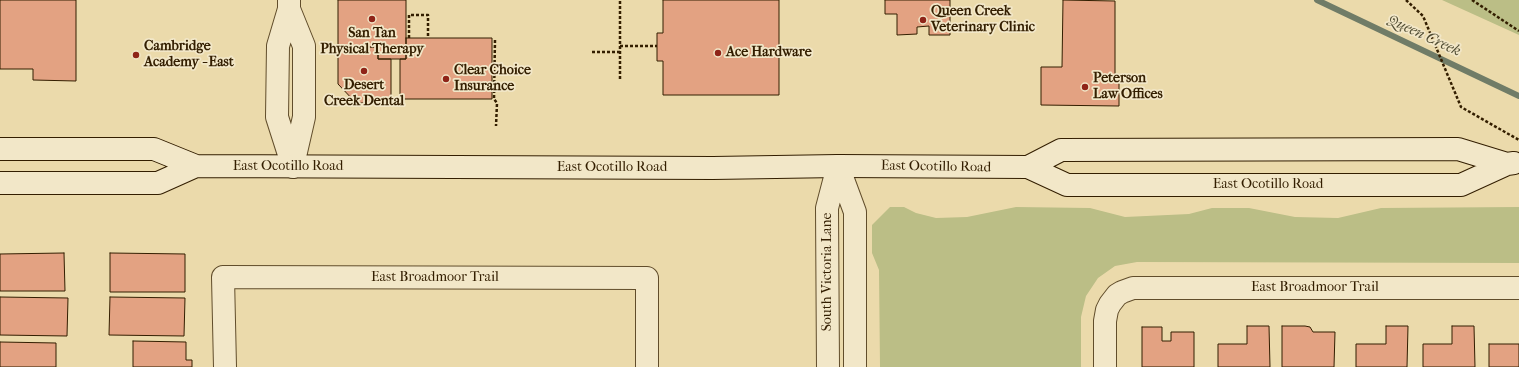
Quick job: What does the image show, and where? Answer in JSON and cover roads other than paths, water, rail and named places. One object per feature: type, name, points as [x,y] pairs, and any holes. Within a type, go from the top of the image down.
[{"type":"main road","points":[[289,4],[278,46],[277,117],[293,167]]},
{"type":"main road","name":"East Ocotillo Road","points":[[0,149],[154,149],[196,166],[713,168],[838,166],[1028,168],[1067,185],[1461,185],[1513,164]]},
{"type":"main road","name":"East Ocotillo Road","points":[[1028,168],[1061,150],[1458,149],[1513,164]]},
{"type":"main road","name":"East Ocotillo Road","points":[[0,183],[158,183],[196,166]]},
{"type":"main road","name":"South Victoria Lane","points":[[828,367],[828,208],[838,166]]},
{"type":"main road","name":"South Victoria Lane","points":[[838,166],[854,212],[854,367]]},
{"type":"main road","name":"East Broadmoor Trail","points":[[224,367],[223,277],[647,278],[647,367]]},
{"type":"main road","name":"East Broadmoor Trail","points":[[1105,367],[1106,315],[1110,304],[1114,299],[1122,292],[1133,288],[1519,288]]},
{"type":"waterway","name":"Queen Creek","points":[[1317,0],[1519,96]]},
{"type":"place","name":"San Tan Physical Therapy","points":[[372,19]]},
{"type":"place","name":"Queen Creek Veterinary Clinic","points":[[923,20]]},
{"type":"place","name":"Ace Hardware","points":[[718,53]]},
{"type":"place","name":"Cambridge Academy - East","points":[[136,55]]},
{"type":"place","name":"Desert Creek Dental","points":[[364,71]]},
{"type":"place","name":"Clear Choice Insurance","points":[[446,79]]},
{"type":"place","name":"Peterson Law Offices","points":[[1085,87]]}]
